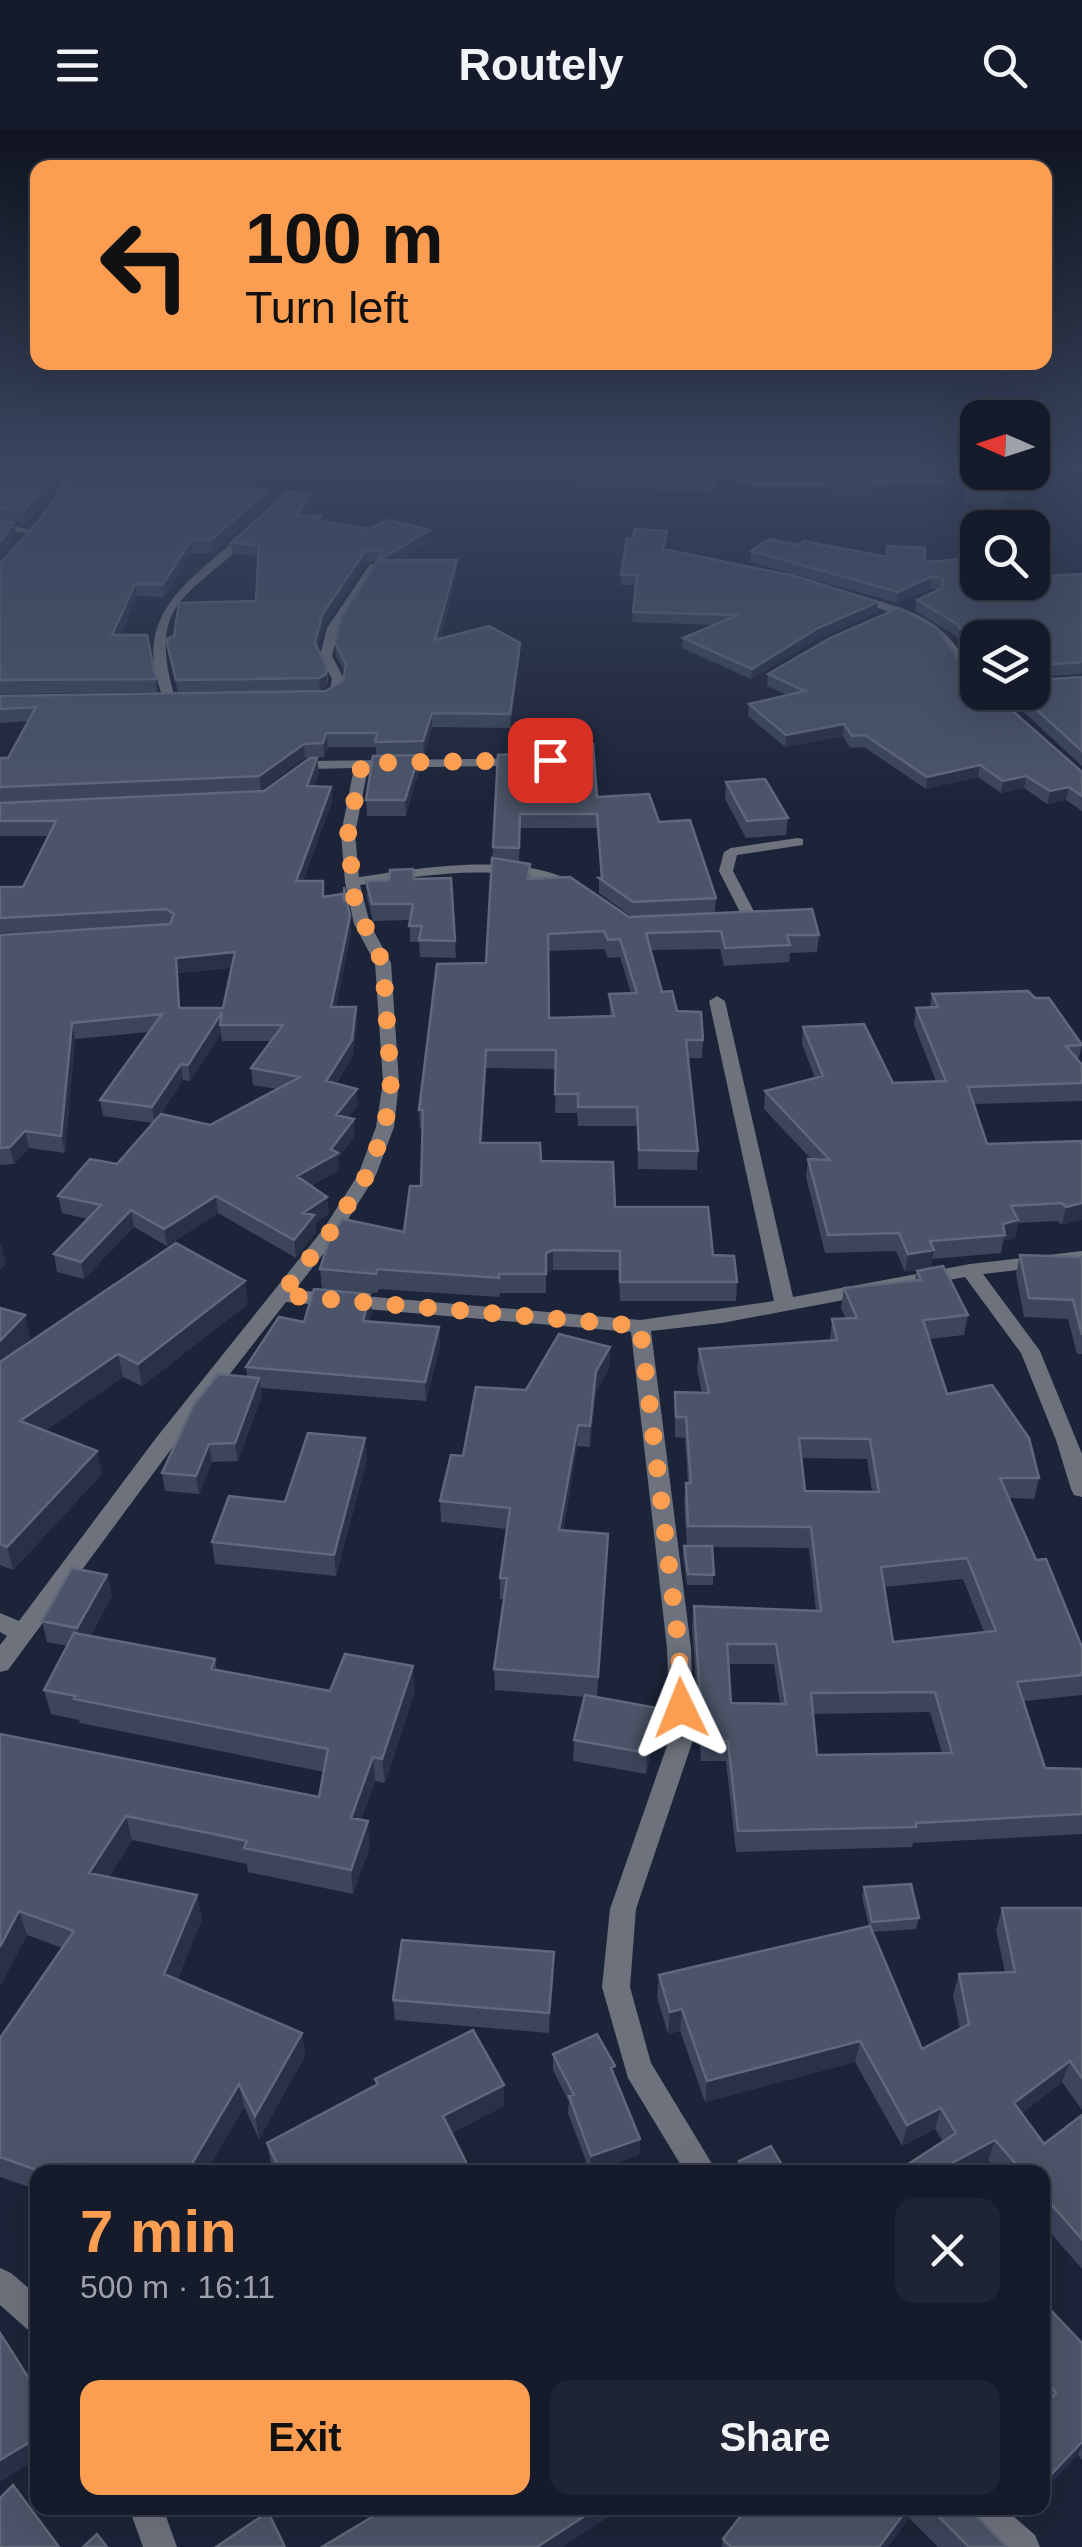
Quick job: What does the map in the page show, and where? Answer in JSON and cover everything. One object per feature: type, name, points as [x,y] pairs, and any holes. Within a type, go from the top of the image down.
[{"type":"street","points":[[170,701],[158,646],[163,623],[180,594],[197,579]]},
{"type":"street","points":[[308,698],[324,698],[336,691],[338,679],[326,656],[334,628],[366,579]]},
{"type":"street","points":[[832,590],[896,611],[949,640],[960,663]]},
{"type":"street","points":[[881,618],[922,600]]},
{"type":"street","points":[[151,701],[188,701]]},
{"type":"street","points":[[277,790],[307,765],[550,760]]},
{"type":"street","points":[[0,1663],[164,1443],[331,1231],[367,1175],[385,1127],[391,1082],[383,963],[362,924],[352,882],[348,834],[362,763]]},
{"type":"street","points":[[751,921],[726,871],[731,852],[798,842]]},
{"type":"street","points":[[352,882],[446,871],[526,869],[592,896]]},
{"type":"street","points":[[732,922],[770,920]]},
{"type":"street","points":[[717,1002],[784,1303]]},
{"type":"street","points":[[281,1295],[640,1326],[722,1317],[970,1270],[1082,1257]]},
{"type":"street","points":[[970,1270],[1030,1351],[1067,1440],[1082,1489]]},
{"type":"street","points":[[640,1326],[679,1648],[682,1737],[623,1909],[616,1987],[638,2068],[698,2165]]},
{"type":"street","points":[[0,1622],[23,1633]]},
{"type":"street","points":[[0,2284],[30,2311]]},
{"type":"street","points":[[149,2515],[160,2547]]},
{"type":"street","points":[[988,2515],[1023,2547]]},
{"type":"building","points":[[0,579],[166,579],[163,584],[135,584],[112,635],[147,635],[156,679],[0,680]]},
{"type":"building","points":[[257,579],[347,579],[322,615],[315,643],[327,667],[326,674],[319,678],[176,680],[166,639],[174,636],[179,603],[256,601]]},
{"type":"building","points":[[366,579],[452,579],[435,640],[489,626],[520,643],[510,714],[432,713],[423,741],[375,742],[377,733],[326,733],[323,743],[304,744],[259,776],[0,787],[0,760],[8,758],[36,707],[0,709],[0,696],[325,691],[343,681],[346,664],[335,642],[342,616]]},
{"type":"building","points":[[637,579],[804,579],[878,602],[818,628],[752,669],[683,638],[738,615],[633,612]]},
{"type":"building","points":[[851,579],[927,579],[898,592]]},
{"type":"building","points":[[943,579],[960,579],[960,600],[1050,600],[1050,579],[1082,579],[1082,662],[1050,665],[1050,620],[960,620],[960,629],[917,600],[942,588]]},
{"type":"building","points":[[899,608],[937,628],[960,661],[960,710],[1011,710],[1082,772],[1082,796],[1069,787],[1050,791],[1026,776],[1003,781],[980,765],[927,777],[865,735],[852,736],[844,724],[786,735],[749,704],[805,691],[768,674],[830,638]]},
{"type":"building","points":[[1082,677],[1082,751],[1037,710],[1050,710],[1050,679]]},
{"type":"building","points":[[560,744],[593,744],[597,797],[649,794],[659,822],[690,820],[716,898],[633,902],[599,878],[597,814],[520,814],[519,848],[493,847],[498,755],[520,754],[520,785],[563,786]]},
{"type":"building","points":[[419,755],[405,800],[366,800],[373,756]]},
{"type":"building","points":[[310,758],[317,758],[307,786],[331,787],[296,881],[323,881],[323,897],[342,894],[345,902],[344,887],[350,916],[331,1007],[356,1007],[352,1040],[326,1081],[357,1089],[336,1115],[354,1119],[331,1149],[338,1153],[297,1176],[327,1197],[303,1213],[314,1215],[294,1240],[216,1196],[164,1229],[131,1210],[81,1262],[54,1254],[101,1205],[58,1196],[90,1159],[117,1164],[161,1114],[210,1125],[300,1077],[251,1068],[283,1025],[220,1025],[222,1012],[188,1065],[181,1064],[152,1107],[100,1100],[162,1014],[72,1023],[61,1136],[25,1131],[10,1147],[0,1148],[0,935],[170,924],[174,914],[166,909],[0,918],[0,887],[23,887],[56,821],[0,821],[0,803],[264,791]],"holes":[[[235,952],[223,1008],[179,1008],[176,958]]]},
{"type":"building","points":[[765,779],[788,818],[747,821],[726,782]]},
{"type":"building","points":[[492,858],[530,864],[528,879],[570,877],[629,917],[812,909],[819,935],[787,935],[790,945],[725,948],[721,931],[646,933],[662,992],[672,991],[677,1011],[701,1012],[703,1040],[686,1040],[698,1151],[639,1150],[637,1107],[578,1107],[578,1094],[555,1094],[556,1050],[486,1050],[480,1143],[540,1143],[541,1161],[613,1162],[615,1207],[708,1207],[713,1255],[734,1256],[737,1282],[620,1282],[620,1251],[553,1250],[546,1253],[546,1274],[499,1274],[499,1278],[320,1269],[331,1234],[343,1219],[404,1232],[410,1186],[421,1186],[423,1110],[419,1110],[437,964],[486,963]],"holes":[[[604,931],[608,940],[620,939],[637,993],[609,994],[614,1016],[549,1018],[548,934]]]},
{"type":"building","points":[[413,869],[414,879],[451,878],[455,941],[419,940],[422,926],[409,926],[413,904],[372,904],[366,881],[389,880],[390,870]]},
{"type":"building","points":[[1028,991],[1035,998],[1049,998],[1082,1045],[1066,1046],[1082,1065],[1082,1083],[968,1087],[987,1144],[1082,1141],[1082,1203],[1066,1207],[1062,1203],[1011,1206],[1018,1220],[1003,1224],[1005,1235],[930,1241],[934,1250],[908,1254],[899,1233],[828,1235],[808,1159],[830,1160],[765,1091],[823,1076],[803,1027],[864,1024],[893,1083],[946,1081],[916,1008],[938,1007],[932,994]]},
{"type":"building","points":[[176,1243],[245,1281],[138,1364],[118,1354],[20,1421],[97,1451],[7,1547],[0,1544],[0,1362]]},
{"type":"building","points":[[1020,1255],[1082,1257],[1082,1335],[1073,1300],[1029,1298]]},
{"type":"building","points":[[943,1266],[968,1315],[923,1320],[947,1394],[992,1385],[1029,1438],[1039,1478],[1000,1478],[1036,1560],[1046,1559],[1082,1647],[1082,1675],[1017,1682],[1045,1768],[1082,1769],[1082,1814],[916,1823],[916,1827],[738,1831],[728,1741],[703,1741],[694,1606],[821,1611],[811,1527],[688,1526],[686,1483],[691,1483],[686,1417],[676,1417],[675,1392],[709,1393],[699,1349],[837,1340],[832,1319],[857,1318],[844,1288],[921,1280],[917,1271]],"holes":[[[799,1438],[870,1439],[879,1492],[805,1491]],[[967,1558],[996,1631],[893,1642],[881,1567]],[[727,1644],[776,1644],[786,1704],[731,1703]],[[935,1692],[952,1753],[817,1755],[811,1693]]]},
{"type":"building","points":[[314,1289],[370,1294],[363,1321],[439,1327],[425,1382],[246,1367],[279,1317],[304,1322]]},
{"type":"building","points":[[0,1308],[25,1315],[0,1341]]},
{"type":"building","points":[[559,1334],[610,1347],[596,1371],[590,1426],[578,1425],[559,1530],[608,1534],[598,1677],[494,1669],[507,1578],[500,1578],[510,1508],[440,1501],[451,1455],[463,1456],[476,1387],[526,1390]]},
{"type":"building","points":[[218,1374],[259,1378],[235,1443],[209,1444],[196,1476],[162,1473],[193,1406]]},
{"type":"building","points":[[308,1433],[365,1438],[334,1555],[212,1542],[229,1496],[285,1502]]},
{"type":"building","points":[[684,1546],[712,1546],[714,1575],[688,1574]]},
{"type":"building","points":[[72,1568],[107,1575],[77,1628],[42,1621]]},
{"type":"building","points":[[74,1633],[215,1659],[211,1669],[330,1691],[345,1654],[413,1666],[382,1759],[373,1757],[351,1818],[368,1821],[351,1870],[244,1848],[247,1841],[126,1816],[89,1873],[197,1895],[164,1974],[302,2033],[255,2116],[239,2084],[191,2165],[30,2168],[0,2157],[0,2038],[74,1931],[19,1911],[0,1947],[0,1734],[319,1797],[328,1749],[44,1690]]},
{"type":"building","points":[[585,1695],[657,1708],[647,1753],[574,1740]]},
{"type":"building","points":[[911,1884],[919,1918],[872,1922],[864,1887]]},
{"type":"building","points":[[1002,1908],[1082,1908],[1082,2078],[1070,2061],[1014,2103],[1044,2144],[1082,2115],[1082,2239],[1050,2203],[1050,2165],[1017,2165],[995,2140],[948,2165],[907,2165],[956,2133],[941,2108],[907,2125],[860,2041],[707,2081],[682,2009],[670,2012],[659,1975],[870,1926],[922,2049],[969,2024],[959,1974],[1015,1972]]},
{"type":"building","points":[[402,1940],[554,1952],[549,2013],[393,2000]]},
{"type":"building","points":[[473,2030],[504,2085],[443,2116],[468,2165],[278,2165],[267,2143],[378,2084],[375,2079]]},
{"type":"building","points":[[597,2034],[615,2066],[611,2068],[640,2139],[591,2156],[569,2096],[574,2095],[553,2054]]},
{"type":"building","points":[[771,2146],[782,2165],[741,2165],[739,2161]]},
{"type":"building","points":[[1050,2309],[1082,2343],[1082,2442],[1050,2476],[1050,2399],[1056,2393],[1050,2386]]},
{"type":"building","points":[[0,2333],[30,2380],[30,2442],[0,2460]]},
{"type":"building","points":[[13,2485],[30,2508],[30,2515],[35,2515],[59,2547],[0,2547],[0,2498]]},
{"type":"building","points":[[264,2515],[269,2515],[285,2547],[216,2547]]},
{"type":"building","points":[[375,2515],[586,2515],[537,2547],[322,2547]]},
{"type":"building","points":[[742,2515],[903,2515],[879,2547],[731,2547],[723,2539]]},
{"type":"building","points":[[937,2515],[976,2515],[1007,2547],[969,2547]]},
{"type":"building","points":[[97,2534],[107,2547],[83,2547]]},
{"type":"route","points":[[550,760],[362,763],[348,834],[355,905],[383,963],[391,1082],[385,1127],[367,1175],[331,1231],[281,1295],[497,1310],[640,1326],[679,1648],[681,1708]]}]
